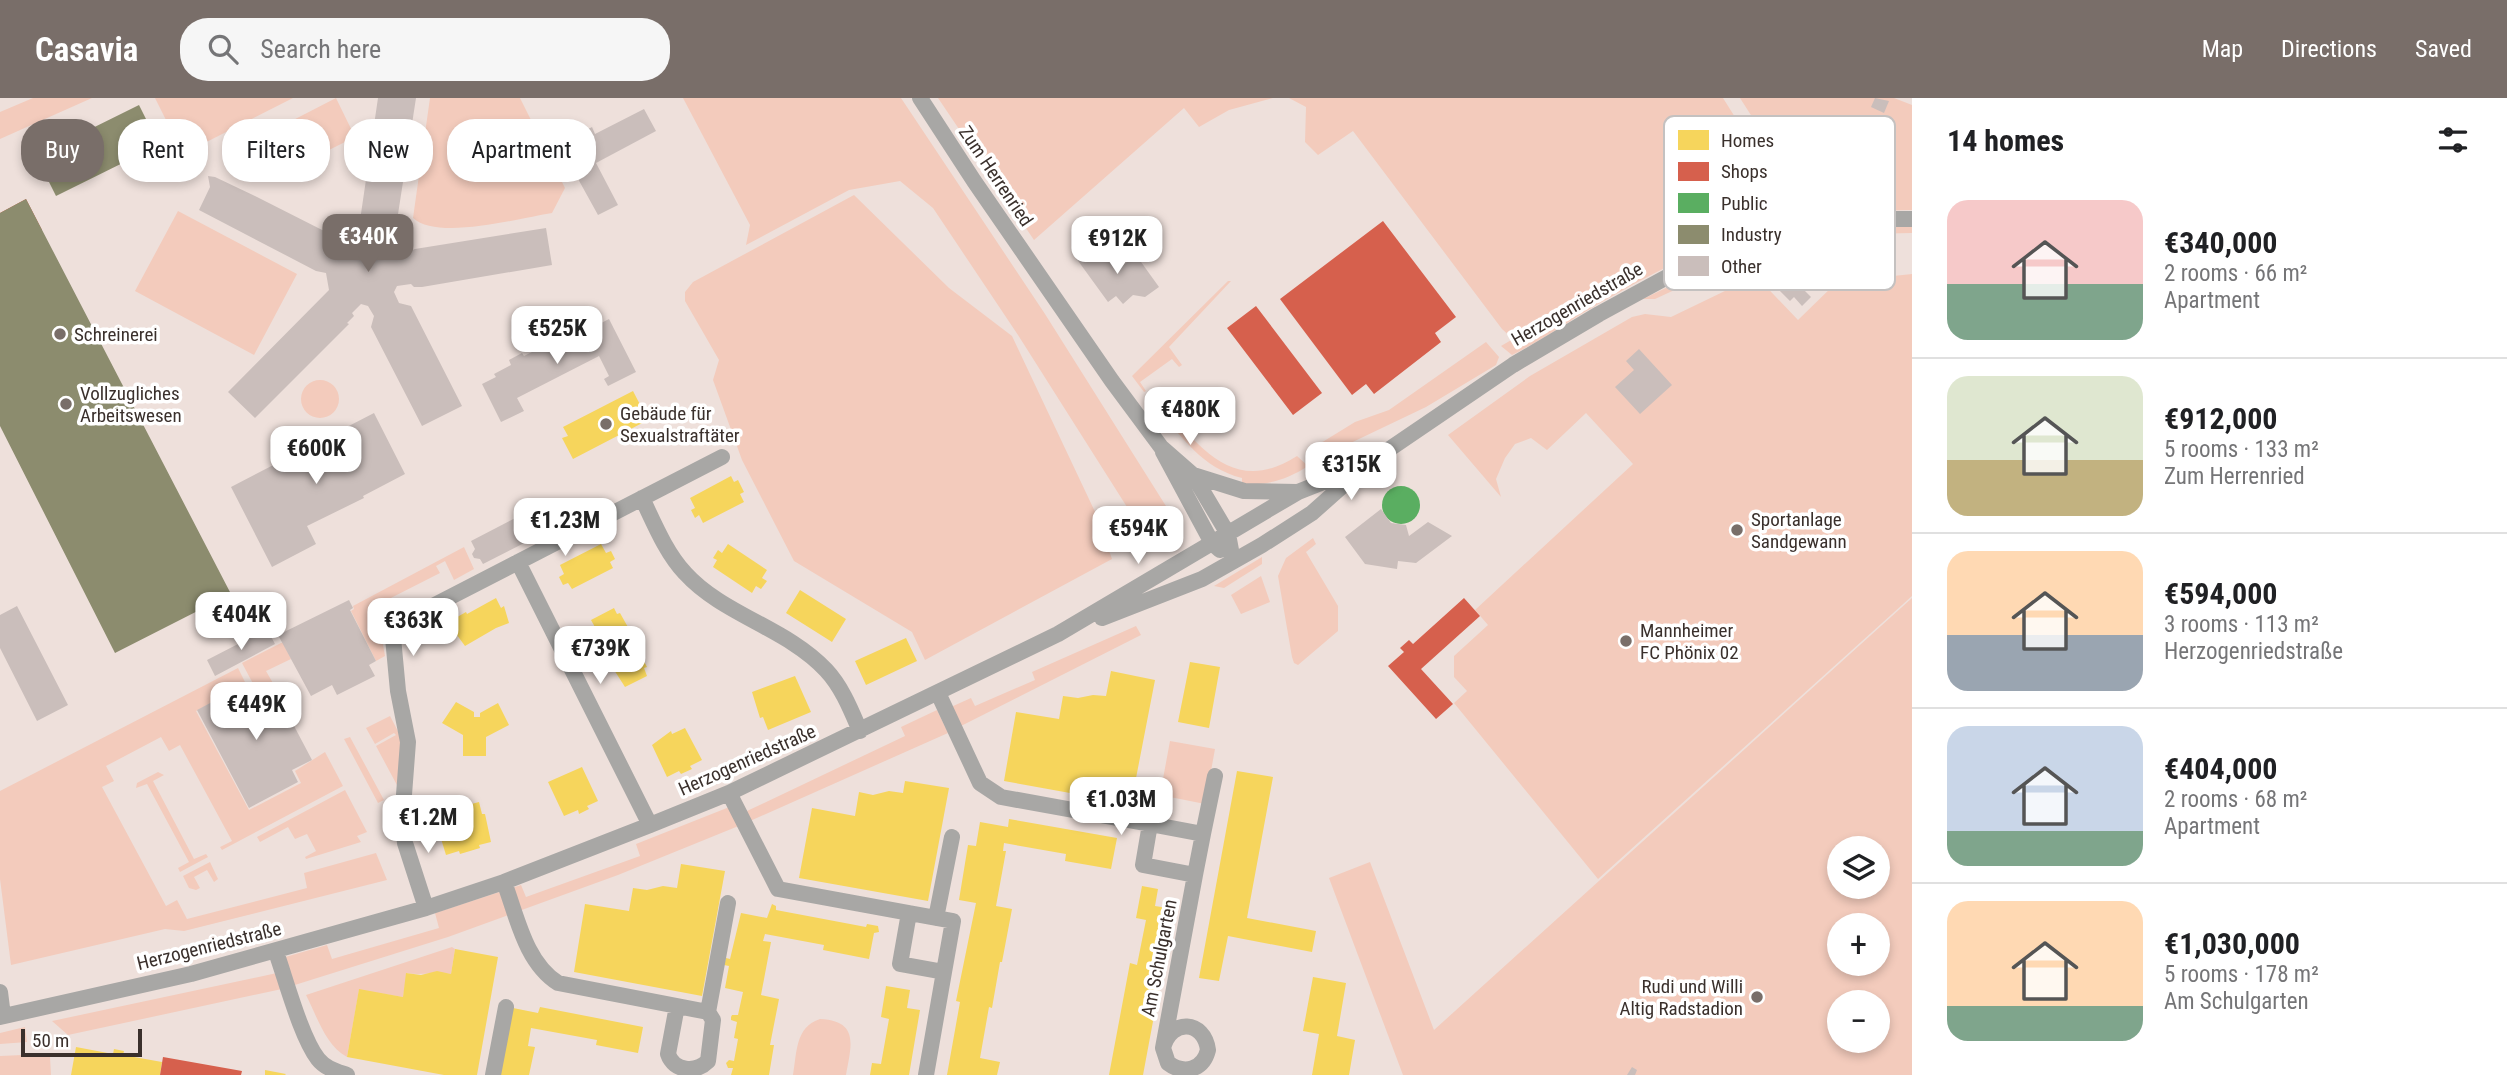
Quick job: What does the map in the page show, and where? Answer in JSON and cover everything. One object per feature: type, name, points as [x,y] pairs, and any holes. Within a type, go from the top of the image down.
[{"type":"street","name":"Zum Herrenried","points":[[920,98],[1112,381],[1161,446],[1194,475],[1228,534],[1233,561]]},
{"type":"street","name":"Herzogenriedstraße","points":[[1058,634],[1202,579],[1233,561],[1312,513],[1366,464],[1513,365],[1664,279]]},
{"type":"street","name":"Zum Herrenried","points":[[1161,446],[1167,462],[1212,543],[1233,561]]},
{"type":"street","points":[[426,908],[405,843],[402,821],[408,742],[398,691],[392,627],[722,457]]},
{"type":"street","name":"Herzogenriedstraße","points":[[1,1016],[191,974],[426,908],[505,882],[650,825],[729,793],[1058,634],[1298,492],[1366,464]]},
{"type":"street","points":[[1194,475],[1244,491],[1298,492]]},
{"type":"street","points":[[642,498],[673,557],[684,572],[701,588],[807,653],[827,670],[842,692],[860,731]]},
{"type":"street","points":[[518,562],[650,825]]},
{"type":"street","points":[[938,693],[980,783],[1001,797],[1203,834]]},
{"type":"street","name":"Am Schulgarten","points":[[1163,1048],[1215,776]]},
{"type":"street","points":[[729,793],[778,889],[953,921],[926,1075]]},
{"type":"street","name":"Am Schulgarten","points":[[1150,824],[1143,865],[1195,875]]},
{"type":"street","points":[[936,918],[952,837]]},
{"type":"street","points":[[505,882],[536,964],[558,983],[708,1012]]},
{"type":"street","points":[[677,1006],[668,1055],[678,1067],[705,1070],[714,1027],[708,1012],[728,903]]},
{"type":"street","points":[[909,913],[900,964],[944,972]]},
{"type":"street","points":[[275,951],[303,1028],[318,1059],[330,1069],[347,1075]]},
{"type":"street","points":[[0,992],[1,1016]]},
{"type":"street","points":[[493,1075],[506,1007]]},
{"type":"shaded area","points":[[33,98],[92,98],[45,119],[21,119],[21,130],[0,139],[0,112]]},
{"type":"shaded area","points":[[155,98],[293,98],[252,119],[222,119],[222,134],[208,141],[208,119],[166,119]]},
{"type":"shaded area","points":[[336,98],[346,119],[344,119],[344,142],[330,150],[330,119],[295,119]]},
{"type":"shaded area","points":[[430,98],[520,98],[530,119],[447,119],[447,182],[562,182],[565,188],[552,213],[460,228],[425,225],[413,218],[418,182],[433,182],[433,119],[427,119]]},
{"type":"shaded area","points":[[683,98],[901,98],[1045,314],[1176,522],[1172,538],[1153,548],[1018,335],[933,208],[900,181],[849,190],[746,245],[750,225]]},
{"type":"shaded area","points":[[938,98],[1273,98],[1229,110],[1199,127],[1184,108],[1034,240]]},
{"type":"shaded area","points":[[1289,98],[1723,98],[1734,116],[1664,116],[1664,268],[1512,355],[1501,346],[1513,339],[1502,329],[1353,131],[1318,155],[1305,142],[1306,107]]},
{"type":"shaded area","points":[[1740,98],[1894,98],[1912,105],[1912,210],[1895,210],[1895,116],[1752,116]]},
{"type":"shaded area","points":[[854,195],[949,288],[1012,336],[1097,516],[1112,559],[925,660],[912,632],[794,561],[742,460],[713,380],[719,360],[685,301],[685,292],[693,282]]},
{"type":"shaded area","points":[[178,211],[297,274],[254,355],[135,291]]},
{"type":"shaded area","points":[[1895,227],[1912,227],[1912,233],[1895,233]]},
{"type":"shaded area","name":"Sportanlage Sandgewann","points":[[1912,274],[1912,596],[1598,879],[1454,703],[1467,691],[1454,677],[1454,656],[1488,625],[1475,610],[1633,464],[1586,413],[1547,450],[1531,438],[1515,444],[1505,458],[1496,479],[1501,497],[1448,435],[1530,376],[1632,317],[1645,314],[1671,317],[1727,290],[1769,290],[1798,320],[1829,290],[1895,290],[1895,276]]},
{"type":"shaded area","points":[[1231,281],[1169,347],[1182,365],[1179,367],[1172,359],[1140,382],[1146,391],[1144,392],[1132,376]]},
{"type":"shaded area","points":[[1664,289],[1674,290],[1655,299],[1643,299]]},
{"type":"shaded area","points":[[1486,342],[1499,357],[1496,365],[1426,407],[1338,449],[1316,446],[1355,422],[1389,410]]},
{"type":"shaded area","points":[[320,380],[333,386],[339,399],[333,412],[320,418],[307,412],[301,399],[307,386]]},
{"type":"shaded area","points":[[1161,403],[1204,449],[1236,469],[1255,471],[1275,467],[1297,456],[1308,466],[1276,481],[1242,485],[1242,478],[1215,467],[1184,440],[1156,407]]},
{"type":"shaded area","points":[[1313,538],[1316,544],[1306,552],[1338,606],[1338,631],[1298,665],[1292,657],[1278,576],[1286,558]]},
{"type":"shaded area","points":[[464,547],[474,569],[454,580],[445,561],[436,566],[440,573],[379,604],[386,620],[380,628],[385,656],[376,661],[351,611],[353,606]]},
{"type":"shaded area","points":[[1262,557],[1262,564],[1224,588],[1214,586]]},
{"type":"shaded area","points":[[1261,576],[1270,602],[1241,614],[1231,595]]},
{"type":"shaded area","points":[[1912,598],[1912,1075],[1403,1075],[1329,878],[1370,862],[1434,1030]]},
{"type":"shaded area","points":[[1136,626],[1141,635],[959,727],[951,707],[971,698],[975,706],[1035,680],[1032,672]]},
{"type":"shaded area","points":[[283,642],[291,659],[266,671],[274,685],[258,693],[242,663]]},
{"type":"shaded area","points":[[238,668],[246,684],[196,711],[249,810],[301,783],[295,771],[325,752],[343,786],[222,850],[220,847],[232,841],[180,745],[169,751],[161,737],[106,766],[114,781],[102,787],[166,906],[177,900],[187,919],[307,888],[304,873],[376,853],[387,880],[184,931],[165,929],[11,965],[0,879],[0,791]]},
{"type":"shaded area","points":[[937,710],[948,733],[741,825],[618,875],[448,937],[282,989],[68,1035],[52,1021],[277,973],[275,960],[327,945],[332,959],[439,928],[435,913],[521,885],[526,897],[640,856],[636,844],[742,802],[747,811],[905,736],[901,727]]},
{"type":"shaded area","points":[[390,716],[401,737],[398,787],[376,746],[396,735],[394,733],[375,744],[366,728]]},
{"type":"shaded area","points":[[350,737],[384,800],[378,803],[344,739]]},
{"type":"shaded area","points":[[1170,741],[1215,749],[1205,804],[1160,795]]},
{"type":"shaded area","points":[[158,772],[164,775],[153,781],[194,859],[206,854],[208,857],[180,872],[178,868],[189,862],[147,784],[136,788],[137,783]]},
{"type":"shaded area","points":[[345,790],[367,832],[357,836],[361,842],[306,859],[305,857],[316,851],[307,834],[295,839],[288,827],[260,842],[257,837]]},
{"type":"shaded area","points":[[210,862],[218,879],[214,882],[207,870],[194,877],[200,888],[189,888],[183,876]]},
{"type":"shaded area","points":[[452,947],[455,949],[451,974],[407,973],[403,997],[359,990],[347,1057],[339,1052],[322,1029],[306,995]]},
{"type":"shaded area","points":[[820,1019],[833,1021],[847,1030],[851,1045],[846,1075],[793,1075],[802,1034]]},
{"type":"shaded area","points":[[25,1027],[27,1042],[0,1044],[0,1033]]},
{"type":"shaded area","points":[[45,1054],[50,1057],[51,1075],[0,1075],[0,1056]]},
{"type":"building: Homes","name":"Gebäude für Sexualstraftäter","points":[[633,391],[648,420],[573,459],[562,438],[568,436],[563,427]]},
{"type":"building: Homes","points":[[731,476],[734,482],[738,480],[744,492],[740,494],[744,502],[703,523],[699,515],[695,518],[691,510],[695,508],[690,498]]},
{"type":"building: Homes","points":[[601,544],[606,553],[611,551],[615,559],[610,562],[613,568],[572,589],[568,583],[563,585],[559,577],[564,574],[560,565]]},
{"type":"building: Homes","points":[[728,544],[767,570],[762,578],[767,581],[761,589],[756,586],[752,593],[713,567],[717,560],[713,558],[718,550],[722,553]]},
{"type":"building: Homes","points":[[800,590],[846,619],[832,642],[786,613]]},
{"type":"building: Homes","points":[[496,598],[501,608],[504,606],[509,623],[465,646],[454,631],[457,630],[452,620]]},
{"type":"building: Homes","points":[[614,608],[629,629],[618,635],[620,638],[602,647],[593,631],[596,629],[591,620]]},
{"type":"building: Homes","points":[[906,638],[917,661],[866,685],[855,661]]},
{"type":"building: Homes","points":[[638,650],[647,667],[644,668],[647,676],[625,687],[609,662]]},
{"type":"building: Homes","points":[[1190,662],[1220,667],[1209,728],[1178,722]]},
{"type":"building: Homes","points":[[1111,671],[1155,680],[1131,804],[1004,781],[1016,712],[1059,719],[1063,696],[1106,696]]},
{"type":"building: Homes","points":[[795,676],[811,712],[768,730],[763,717],[760,718],[752,692]]},
{"type":"building: Homes","points":[[456,702],[474,712],[474,717],[480,717],[480,713],[498,703],[509,725],[486,737],[486,756],[463,756],[463,735],[442,723]]},
{"type":"building: Homes","points":[[685,728],[702,760],[690,766],[692,769],[667,777],[652,745],[671,731],[672,734]]},
{"type":"building: Homes","points":[[582,767],[598,801],[579,814],[578,810],[564,816],[548,782]]},
{"type":"building: Homes","points":[[1237,771],[1273,777],[1247,918],[1316,931],[1312,952],[1228,936],[1219,981],[1199,978]]},
{"type":"building: Homes","points":[[905,781],[949,788],[928,901],[799,878],[812,808],[855,816],[859,792],[873,795],[889,791],[903,793]]},
{"type":"building: Homes","points":[[479,802],[482,814],[485,814],[491,842],[460,854],[459,851],[446,855],[435,819],[461,811],[460,807]]},
{"type":"building: Homes","points":[[1009,819],[1117,838],[1111,869],[1065,861],[1066,854],[1004,843],[1003,851],[1006,851],[996,906],[1012,909],[980,1058],[1000,1062],[997,1075],[947,1075],[960,1002],[956,1001],[976,903],[959,900],[968,845],[976,846],[980,822],[1008,827]]},
{"type":"building: Homes","points":[[681,864],[725,871],[702,996],[574,972],[585,904],[629,911],[633,888],[677,888]]},
{"type":"building: Homes","points":[[1142,886],[1158,889],[1155,906],[1174,909],[1143,1075],[1109,1075],[1130,963],[1137,965],[1146,920],[1136,918]]},
{"type":"building: Homes","points":[[772,904],[776,906],[776,910],[866,927],[867,924],[878,926],[879,932],[874,933],[869,959],[823,950],[824,945],[765,934],[763,941],[771,942],[761,995],[779,999],[770,1045],[774,1045],[769,1075],[731,1075],[733,1068],[728,1068],[726,1063],[729,1060],[734,1061],[738,1039],[734,1038],[737,1022],[731,1020],[731,1017],[738,1015],[743,992],[725,988],[729,966],[724,965],[726,958],[730,959],[741,913],[767,918]]},
{"type":"building: Homes","points":[[455,949],[498,957],[477,1075],[444,1075],[347,1057],[359,989],[403,997],[406,973],[421,975],[437,971],[451,974]]},
{"type":"building: Homes","points":[[1313,977],[1346,983],[1337,1036],[1355,1040],[1349,1075],[1312,1075],[1319,1034],[1303,1031]]},
{"type":"building: Homes","points":[[886,986],[910,990],[907,1008],[920,1010],[909,1075],[870,1075],[872,1063],[881,1064],[889,1019],[881,1017]]},
{"type":"building: Homes","points":[[540,1007],[643,1027],[638,1053],[596,1045],[597,1040],[531,1028],[528,1046],[535,1047],[529,1075],[497,1075],[513,1008],[538,1013]]},
{"type":"building: Homes","points":[[76,1047],[113,1054],[114,1049],[124,1051],[123,1055],[162,1062],[160,1075],[71,1075]]},
{"type":"building: Homes","points":[[265,1070],[286,1074],[265,1075]]},
{"type":"building: Shops","points":[[26,199],[42,230],[0,252],[0,213]]},
{"type":"building: Shops","points":[[1383,221],[1456,317],[1435,333],[1441,342],[1374,394],[1366,384],[1352,395],[1280,299]]},
{"type":"building: Shops","points":[[1256,306],[1322,393],[1293,415],[1227,328]]},
{"type":"building: Shops","points":[[1464,598],[1480,616],[1421,669],[1453,704],[1436,719],[1388,666],[1404,652],[1400,648],[1409,640],[1413,644]]},
{"type":"building: Shops","points":[[163,1057],[242,1071],[241,1075],[160,1075]]},
{"type":"building: Public","points":[[1401,486],[1415,491],[1420,505],[1415,519],[1401,524],[1387,519],[1382,505],[1387,491]]},
{"type":"building: Industry","points":[[139,105],[146,119],[118,119],[118,165],[104,172],[104,122]]},
{"type":"building: Industry","points":[[49,182],[84,182],[56,196]]},
{"type":"building: Industry","name":"Vollzugliches Arbeitswesen","points":[[26,199],[231,594],[115,653],[0,426],[0,213]]},
{"type":"building: Other","points":[[378,98],[416,98],[413,119],[375,119]]},
{"type":"building: Other","points":[[1875,98],[1889,101],[1884,113],[1871,107]]},
{"type":"building: Other","points":[[644,109],[656,131],[596,163],[596,133]]},
{"type":"building: Other","points":[[596,163],[618,205],[598,215],[580,182],[596,182]]},
{"type":"building: Other","points":[[208,176],[257,197],[334,236],[341,243],[358,234],[366,182],[403,182],[394,240],[407,252],[546,228],[552,265],[422,287],[414,287],[411,284],[397,286],[394,292],[399,303],[411,306],[462,406],[422,426],[371,327],[374,316],[368,306],[361,304],[352,313],[354,316],[347,323],[349,324],[255,418],[228,392],[329,290],[326,273],[316,271],[199,210],[210,187]]},
{"type":"building: Other","points":[[1098,243],[1117,270],[1136,255],[1159,287],[1145,297],[1133,295],[1123,304],[1116,296],[1108,302],[1076,258]]},
{"type":"building: Other","points":[[1779,290],[1804,290],[1811,297],[1802,306],[1794,297],[1790,301]]},
{"type":"building: Other","points":[[609,319],[636,372],[608,386],[604,379],[609,376],[599,356],[517,398],[524,411],[501,422],[482,384],[496,377],[494,374],[511,365],[509,360],[522,353],[524,356],[574,331],[576,336]]},
{"type":"building: Other","points":[[1639,349],[1672,385],[1640,414],[1615,387],[1634,370],[1626,361]]},
{"type":"building: Other","points":[[374,413],[405,474],[307,526],[316,544],[272,567],[231,487]]},
{"type":"building: Other","points":[[1381,509],[1391,523],[1406,525],[1409,536],[1428,522],[1452,536],[1416,563],[1398,561],[1397,569],[1365,564],[1345,537]]},
{"type":"building: Other","points":[[525,513],[529,521],[536,521],[538,525],[535,531],[538,536],[483,564],[480,559],[474,558],[472,554],[475,549],[471,541]]},
{"type":"building: Other","points":[[349,600],[353,608],[350,610],[376,661],[369,665],[375,676],[337,695],[332,685],[311,696],[278,635]]},
{"type":"building: Other","points":[[17,606],[68,705],[37,721],[0,648],[0,615]]},
{"type":"building: Other","points":[[267,629],[275,644],[215,676],[207,660]]},
{"type":"building: Other","points":[[246,684],[252,697],[273,686],[312,760],[292,770],[298,782],[249,808],[197,710]]},
{"type":"building: Other","points":[[1632,1067],[1637,1070],[1635,1075],[1627,1075]]},
{"type":"place","name":"Schreinerei","points":[[60,334]]},
{"type":"place","name":"Vollzugliches Arbeitswesen","points":[[66,404]]},
{"type":"place","name":"Gebäude für Sexualstraftäter","points":[[606,424]]},
{"type":"place","name":"Sportanlage Sandgewann","points":[[1737,530]]},
{"type":"place","name":"Mannheimer FC Phönix 02","points":[[1626,641]]},
{"type":"place","name":"Rudi und Willi Altig Radstadion","points":[[1757,997]]}]
